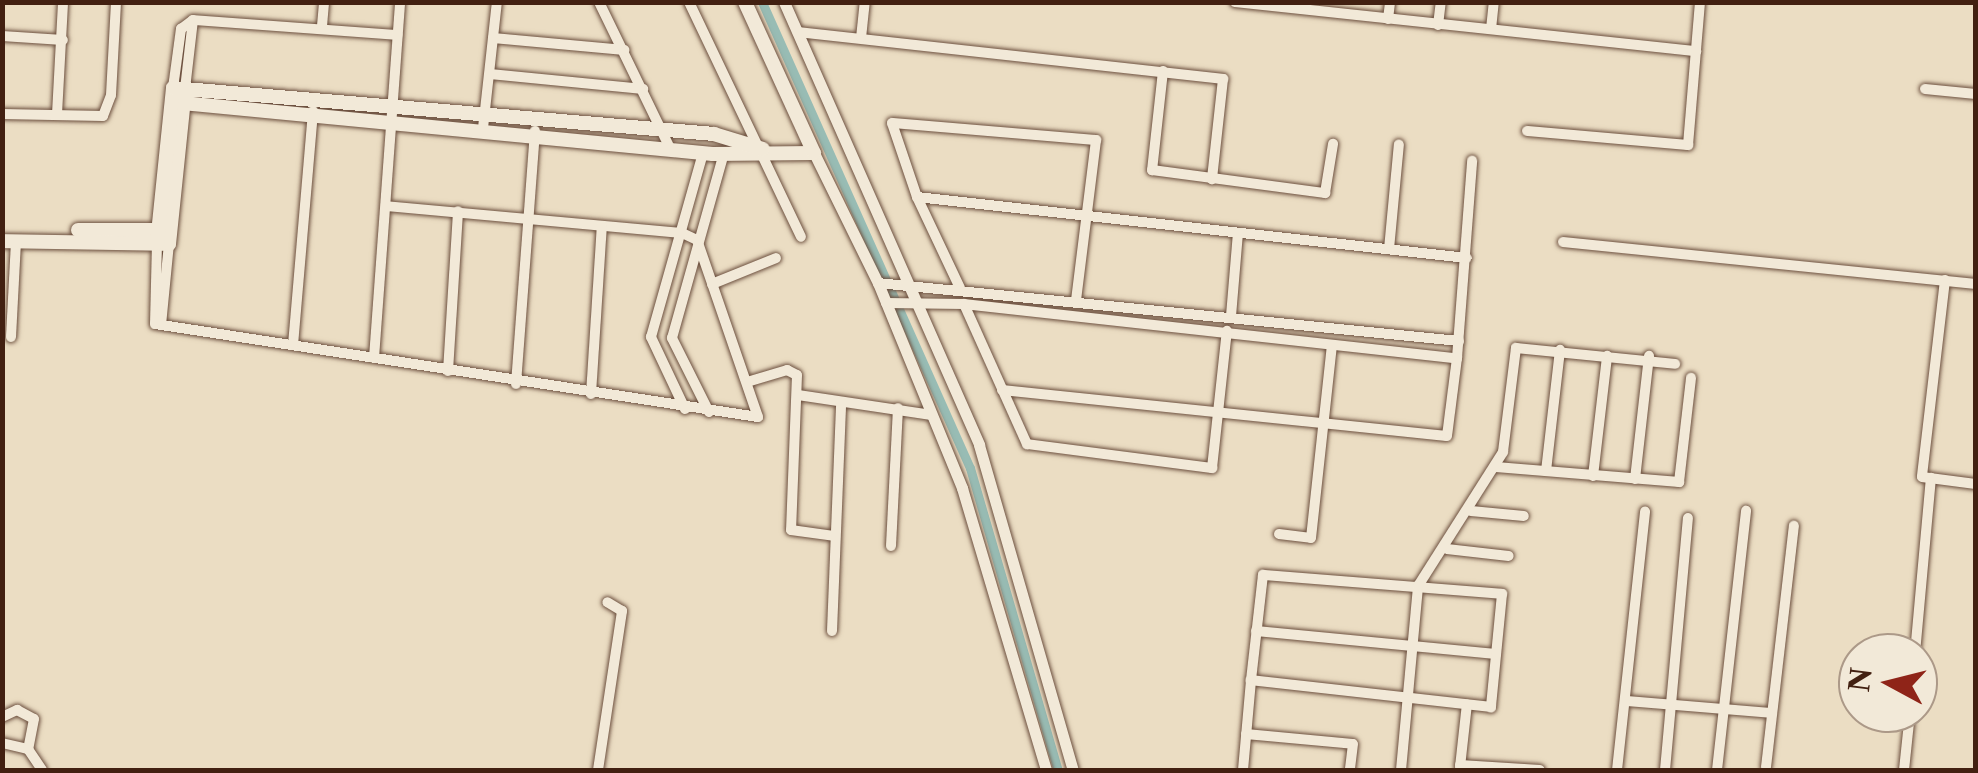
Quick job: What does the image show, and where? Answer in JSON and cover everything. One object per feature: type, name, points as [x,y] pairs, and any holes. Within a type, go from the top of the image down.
[{"type":"main road","points":[[164,237],[178,95],[666,140],[703,152],[814,153],[745,2]]},
{"type":"main road","points":[[666,140],[714,134],[763,150]]},
{"type":"main road","points":[[2,232],[164,237]]},
{"type":"main road","points":[[9,242],[164,237]]},
{"type":"street","points":[[57,114],[63,2]]},
{"type":"street","points":[[2,114],[103,116],[112,95],[116,2]]},
{"type":"street","points":[[322,26],[324,2]]},
{"type":"street","points":[[374,358],[400,2]]},
{"type":"street","points":[[484,122],[496,2]]},
{"type":"street","points":[[599,2],[666,140]]},
{"type":"street","points":[[688,2],[763,150],[801,237]]},
{"type":"street","points":[[784,2],[985,462],[1074,770]]},
{"type":"street","points":[[861,38],[866,2]]},
{"type":"street","points":[[1235,2],[1340,8],[1388,20],[1696,51]]},
{"type":"street","points":[[1388,20],[1390,2]]},
{"type":"street","points":[[1438,25],[1441,2]]},
{"type":"street","points":[[1491,29],[1494,2]]},
{"type":"street","points":[[1527,131],[1688,145],[1700,2]]},
{"type":"street","points":[[178,95],[181,29],[193,20],[322,26],[397,35]]},
{"type":"street","points":[[798,32],[1222,79],[1212,179]]},
{"type":"street","points":[[2,36],[63,40]]},
{"type":"street","points":[[493,38],[624,50]]},
{"type":"street","points":[[1163,71],[1152,170],[1325,193],[1334,144]]},
{"type":"street","points":[[490,74],[643,88]]},
{"type":"street","points":[[1926,89],[1976,94]]},
{"type":"street","points":[[293,344],[313,107]]},
{"type":"street","points":[[960,288],[917,198],[892,123],[1096,140],[1076,301]]},
{"type":"street","points":[[516,384],[535,127]]},
{"type":"street","points":[[1389,250],[1399,144]]},
{"type":"street","points":[[685,409],[651,337],[703,152]]},
{"type":"street","points":[[709,412],[672,338],[696,240],[724,153]]},
{"type":"street","points":[[814,153],[881,282],[966,503],[1046,770]]},
{"type":"street","points":[[1002,390],[1447,436],[1467,258],[1472,161]]},
{"type":"street","points":[[917,198],[1467,258]]},
{"type":"street","points":[[164,237],[161,325],[516,384],[758,417],[696,240],[682,233],[386,206]]},
{"type":"street","points":[[448,371],[458,211]]},
{"type":"street","points":[[591,394],[602,226]]},
{"type":"street","points":[[1230,316],[1238,233]]},
{"type":"street","points":[[9,242],[8,309],[12,337]]},
{"type":"street","points":[[1563,242],[1976,284]]},
{"type":"street","points":[[712,284],[776,258]]},
{"type":"street","points":[[1945,280],[1922,477],[1976,484]]},
{"type":"street","points":[[881,282],[903,281],[1459,341]]},
{"type":"street","points":[[888,302],[964,304],[1457,358]]},
{"type":"street","points":[[964,304],[1027,444],[1212,468],[1227,331]]},
{"type":"street","points":[[1279,534],[1311,538],[1332,345]]},
{"type":"street","points":[[1402,770],[1418,586],[1447,549],[1496,467],[1516,348],[1649,358],[1675,364]]},
{"type":"street","points":[[1546,472],[1560,350]]},
{"type":"street","points":[[1593,476],[1607,356]]},
{"type":"street","points":[[1636,479],[1649,358]]},
{"type":"street","points":[[747,382],[786,370],[800,380],[792,530],[834,536]]},
{"type":"street","points":[[1496,467],[1679,482],[1691,378]]},
{"type":"street","points":[[798,395],[932,414]]},
{"type":"street","points":[[832,631],[842,402]]},
{"type":"street","points":[[891,546],[898,408]]},
{"type":"street","points":[[1917,633],[1931,478]]},
{"type":"street","points":[[1471,511],[1524,516]]},
{"type":"street","points":[[1717,770],[1746,511]]},
{"type":"street","points":[[1617,770],[1645,512]]},
{"type":"street","points":[[1665,770],[1688,518]]},
{"type":"street","points":[[1766,767],[1794,526]]},
{"type":"street","points":[[1447,549],[1509,556]]},
{"type":"street","points":[[1243,770],[1250,680],[1262,575],[1502,594],[1491,706],[1250,680]]},
{"type":"street","points":[[598,770],[622,611],[607,602]]},
{"type":"street","points":[[1256,632],[1412,650],[1496,654]]},
{"type":"street","points":[[1626,700],[1772,713]]},
{"type":"street","points":[[1467,704],[1460,768],[1540,770]]},
{"type":"street","points":[[30,716],[41,707]]},
{"type":"street","points":[[2,717],[17,710],[30,716],[35,725],[28,749]]},
{"type":"street","points":[[1904,770],[1908,733]]},
{"type":"street","points":[[1246,734],[1353,744],[1350,770]]},
{"type":"street","points":[[2,743],[28,749],[42,770]]},
{"type":"waterway","points":[[762,2],[970,468],[1058,770]]}]
